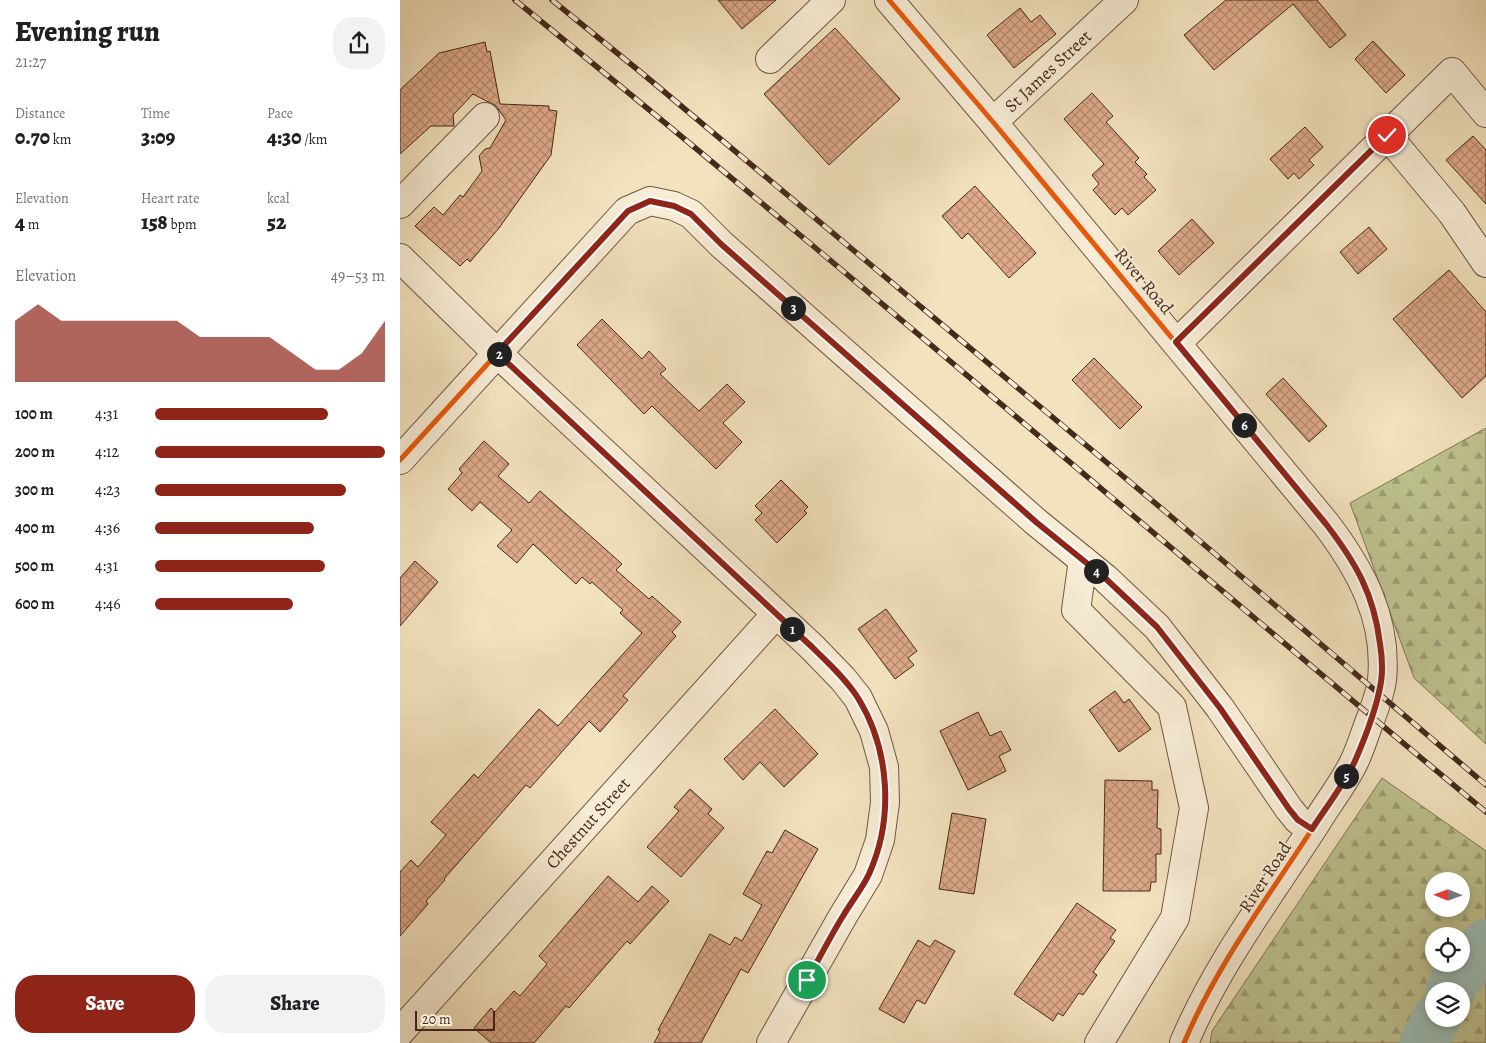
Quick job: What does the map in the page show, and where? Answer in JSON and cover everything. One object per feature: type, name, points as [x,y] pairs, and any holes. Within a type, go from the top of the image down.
[{"type":"street","points":[[770,59],[831,0]]},
{"type":"street","name":"River Road","points":[[889,0],[993,122],[1326,524],[1348,553],[1366,585],[1377,620],[1382,657],[1382,681],[1374,711],[1354,762],[1200,1005],[1184,1043]]},
{"type":"street","name":"St James Street","points":[[993,122],[1124,0]]},
{"type":"street","points":[[1176,342],[1452,72],[1486,114]]},
{"type":"street","points":[[400,204],[485,117]]},
{"type":"street","points":[[1387,135],[1452,213],[1486,264]]},
{"type":"street","points":[[400,460],[628,211],[650,201],[674,206],[691,214],[721,244],[1036,522],[1105,578],[1157,627],[1220,708],[1289,809],[1298,820],[1312,829]]},
{"type":"street","points":[[400,258],[497,353],[843,679],[858,698],[874,731],[884,767],[885,803],[880,840],[868,875],[771,1043]]},
{"type":"street","points":[[1083,560],[1076,610],[1172,707],[1194,808],[1175,918],[1099,1043]]},
{"type":"street","name":"Chestnut Street","points":[[400,1032],[776,614]]},
{"type":"green space","points":[[1486,428],[1486,744],[1414,678],[1350,503]]},
{"type":"green space","points":[[1382,778],[1486,851],[1486,1043],[1210,1043],[1212,1031]]},
{"type":"building","points":[[718,0],[776,0],[742,29]]},
{"type":"building","points":[[1226,0],[1317,0],[1346,35],[1330,48],[1293,4],[1214,70],[1184,35]]},
{"type":"building","points":[[1020,8],[1031,22],[1040,15],[1056,34],[1014,68],[987,35]]},
{"type":"building","points":[[835,28],[900,99],[829,165],[764,94]]},
{"type":"building","points":[[1373,41],[1405,75],[1386,93],[1355,59]]},
{"type":"building","points":[[485,42],[487,52],[490,51],[500,104],[549,106],[549,110],[557,111],[551,155],[499,228],[470,262],[467,259],[460,266],[415,226],[434,207],[443,215],[460,195],[463,197],[482,171],[479,156],[485,149],[490,148],[506,120],[496,106],[473,94],[453,115],[454,126],[431,126],[400,154],[400,90],[439,53]]},
{"type":"building","points":[[1092,93],[1113,116],[1106,122],[1139,158],[1135,162],[1147,174],[1144,177],[1156,190],[1128,215],[1122,208],[1115,215],[1093,190],[1099,184],[1092,175],[1104,164],[1064,119]]},
{"type":"building","points":[[1305,127],[1323,147],[1309,160],[1314,165],[1299,179],[1294,173],[1288,179],[1270,159]]},
{"type":"building","points":[[1473,136],[1486,150],[1486,204],[1446,160]]},
{"type":"building","points":[[975,186],[1036,253],[1009,278],[968,233],[962,239],[942,216]]},
{"type":"building","points":[[1192,219],[1214,243],[1179,275],[1158,251]]},
{"type":"building","points":[[1369,227],[1387,249],[1358,274],[1340,252]]},
{"type":"building","points":[[1449,270],[1486,312],[1486,376],[1462,398],[1393,319]]},
{"type":"building","points":[[602,319],[642,359],[649,351],[666,369],[660,374],[699,411],[727,384],[745,402],[723,423],[742,442],[716,469],[652,406],[644,414],[577,345]]},
{"type":"building","points":[[1094,358],[1142,407],[1120,429],[1072,380]]},
{"type":"building","points":[[1283,378],[1327,426],[1309,442],[1266,394]]},
{"type":"building","points":[[484,441],[509,464],[498,476],[529,503],[540,491],[622,564],[616,570],[649,599],[652,596],[681,622],[672,632],[676,636],[623,696],[628,700],[600,732],[589,721],[530,788],[526,785],[444,879],[426,901],[428,904],[400,936],[400,872],[411,860],[418,867],[446,835],[431,822],[474,774],[478,778],[539,709],[558,726],[642,633],[620,613],[623,610],[592,582],[590,584],[582,577],[576,584],[533,544],[517,563],[497,546],[512,530],[480,502],[472,511],[448,489],[462,473],[459,469]]},
{"type":"building","points":[[781,480],[808,507],[804,511],[807,513],[777,543],[755,520],[762,513],[755,506]]},
{"type":"building","points":[[415,561],[438,582],[400,626],[400,578]]},
{"type":"building","points":[[886,609],[917,651],[908,658],[914,665],[895,679],[858,629]]},
{"type":"building","points":[[1115,691],[1124,703],[1129,699],[1151,729],[1119,752],[1089,710]]},
{"type":"building","points":[[775,709],[818,754],[784,787],[760,762],[743,780],[724,759]]},
{"type":"building","points":[[978,712],[990,736],[1001,731],[1011,750],[999,756],[1006,771],[968,790],[940,731]]},
{"type":"building","points":[[1105,780],[1152,781],[1152,790],[1158,790],[1157,828],[1161,829],[1161,854],[1156,854],[1156,882],[1151,882],[1150,891],[1103,891]]},
{"type":"building","points":[[690,789],[712,809],[708,814],[724,828],[681,877],[647,847],[679,811],[674,807]]},
{"type":"building","points":[[952,813],[986,819],[974,894],[939,889]]},
{"type":"building","points":[[785,830],[818,849],[748,973],[741,969],[701,1043],[654,1043],[660,1032],[658,1030],[710,934],[730,945],[735,937],[742,941],[762,905],[743,894],[767,851],[772,853]]},
{"type":"building","points":[[608,876],[638,902],[652,886],[669,901],[630,944],[627,941],[569,1008],[566,1006],[534,1043],[491,1043],[474,1028],[491,1008],[495,1012],[514,991],[520,996],[547,964],[539,956]]},
{"type":"building","points":[[1077,903],[1116,930],[1110,938],[1115,941],[1093,972],[1097,975],[1083,995],[1079,993],[1063,1016],[1058,1013],[1053,1021],[1014,994]]},
{"type":"building","points":[[918,940],[930,947],[935,940],[955,951],[925,1004],[917,1000],[904,1023],[879,1009]]},
{"type":"waterway","points":[[1454,982],[1486,943]]},
{"type":"waterway","points":[[1424,1043],[1432,1027]]},
{"type":"railway","points":[[515,0],[881,303],[1486,812]]},
{"type":"railway","points":[[552,0],[1167,513],[1486,785]]},
{"type":"cycle path","points":[[889,0],[993,122],[1326,524],[1339,541],[1361,578],[1376,616],[1383,658],[1382,680],[1377,702],[1356,757],[1341,785],[1228,958],[1212,985],[1184,1043]]},
{"type":"cycle path","points":[[400,460],[627,211],[650,201],[674,206],[691,214],[721,244],[1036,522],[1105,578],[1157,627],[1220,708],[1289,809],[1298,820],[1312,829]]},
{"type":"route","points":[[807,980],[868,875],[880,840],[885,803],[884,767],[874,731],[858,698],[843,679],[812,647],[497,353],[628,211],[650,201],[674,206],[691,214],[721,244],[1036,522],[1105,578],[1157,627],[1220,708],[1289,809],[1298,820],[1312,829],[1354,762],[1374,711],[1382,681],[1382,657],[1377,620],[1366,585],[1348,553],[1176,342],[1387,135]]}]
